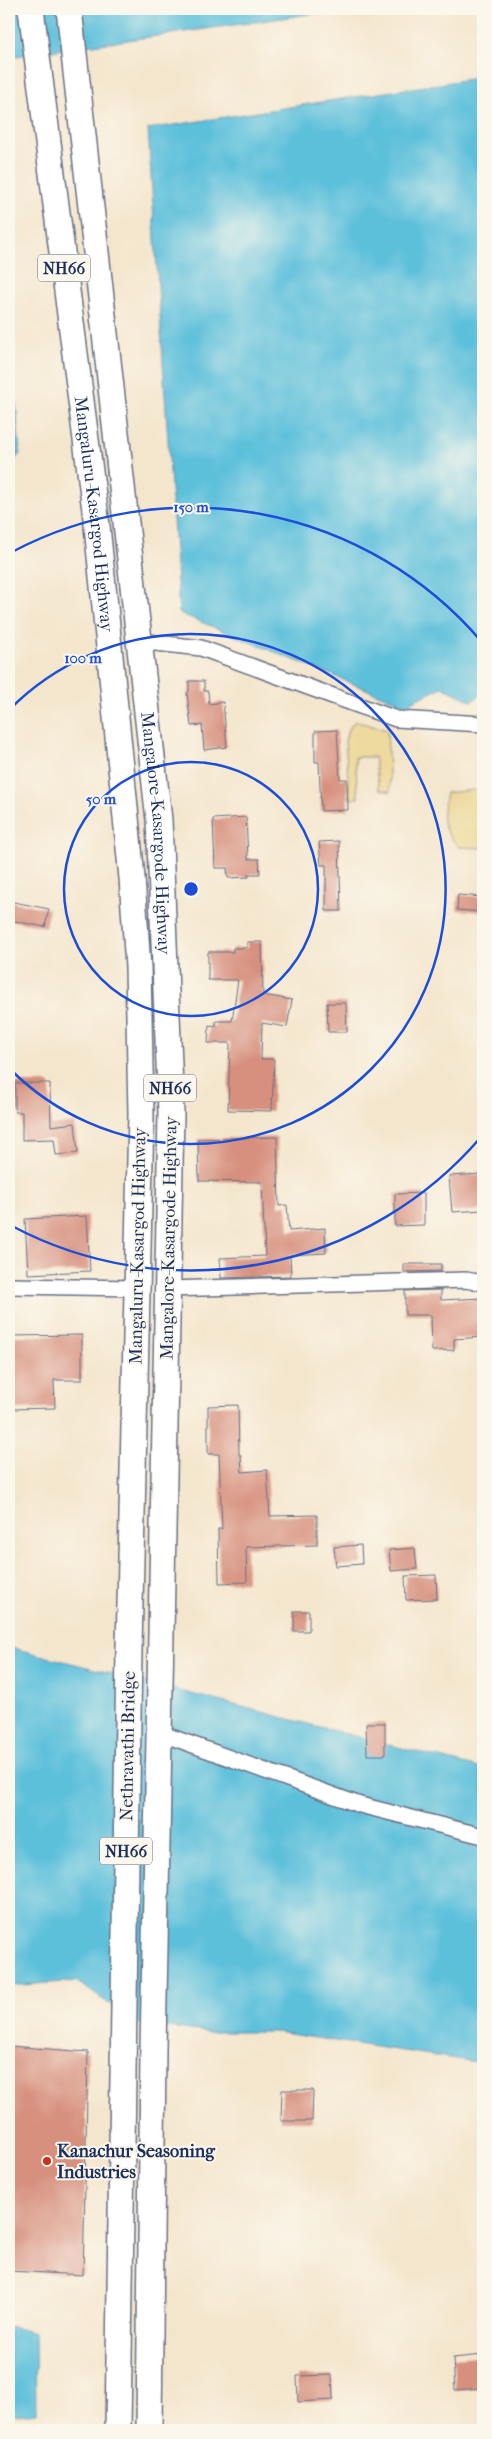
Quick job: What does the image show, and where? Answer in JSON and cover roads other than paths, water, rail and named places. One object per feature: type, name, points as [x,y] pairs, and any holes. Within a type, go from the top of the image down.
[{"type":"highway","name":"Mangaluru-Kasargod Highway","points":[[31,9],[97,526],[132,878],[138,968],[141,1114],[130,1649]]},
{"type":"highway","name":"Mangalore-Kasargode Highway","points":[[69,9],[159,820],[171,1113],[162,1659]]},
{"type":"highway","name":"Nethravathi Bridge","points":[[118,2430],[122,2053],[130,1649]]},
{"type":"highway","name":"Nethravathi Bridge","points":[[149,2430],[153,2050],[162,1659]]},
{"type":"street","points":[[138,641],[201,648],[396,719],[483,724]]},
{"type":"street","points":[[168,1289],[466,1280],[483,1283]]},
{"type":"street","points":[[9,1286],[137,1288]]},
{"type":"street","points":[[160,1733],[360,1805],[483,1836]]},
{"type":"water","points":[[9,9],[346,9],[9,57]]},
{"type":"water","points":[[483,77],[483,693],[472,701],[442,687],[405,705],[179,613],[148,129]]},
{"type":"water","points":[[9,312],[20,454],[9,466]]},
{"type":"water","points":[[9,1647],[483,1769],[483,2063],[276,2032],[207,2032],[137,2023],[76,1981],[9,1986]]},
{"type":"water","points":[[9,2326],[35,2333],[36,2413],[9,2416]]},
{"type":"place","name":"Kanachur Seasoning Industries","points":[[47,2161]]}]
